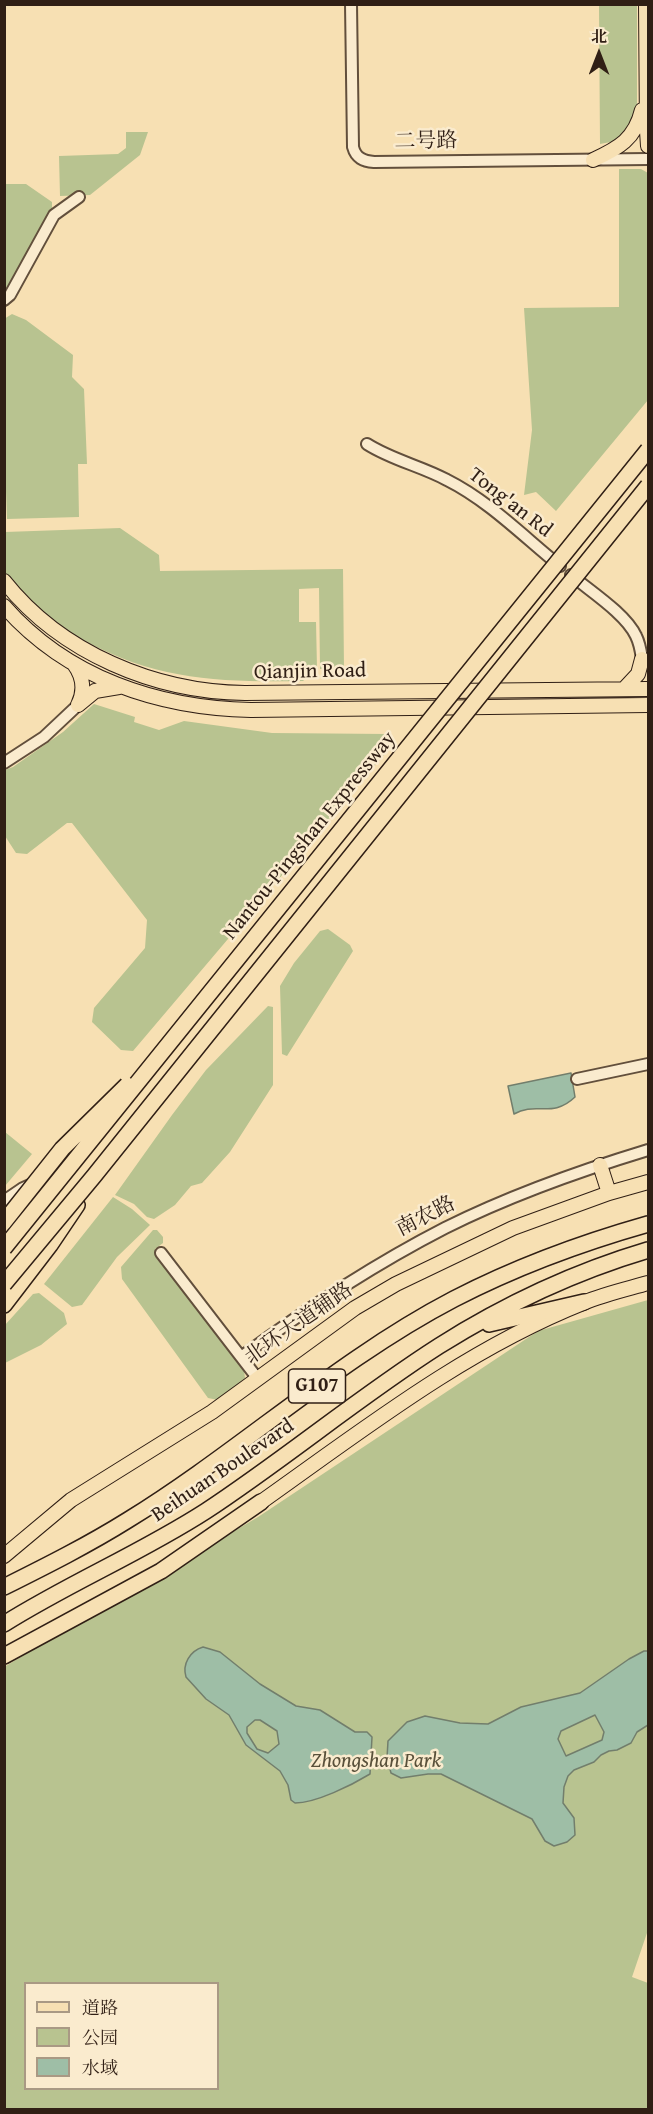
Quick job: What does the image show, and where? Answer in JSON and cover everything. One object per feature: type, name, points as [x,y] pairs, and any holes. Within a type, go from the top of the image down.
[{"type":"highway","name":"Nantou-Pingshan Expressway","points":[[4,1248],[648,450]]},
{"type":"highway","name":"Nantou-Pingshan Expressway","points":[[4,1284],[648,486]]},
{"type":"highway","points":[[4,1222],[62,1149],[115,1096],[159,1058]]},
{"type":"highway","points":[[4,1305],[50,1245],[93,1176]]},
{"type":"highway","name":"Beihuan Boulevard","points":[[4,1587],[128,1520],[339,1371],[453,1300],[553,1254],[648,1224]]},
{"type":"highway","name":"Beihuan Boulevard","points":[[36,1604],[126,1558],[206,1510],[408,1367],[468,1329],[561,1281],[648,1250]]},
{"type":"highway","points":[[468,1329],[584,1302]]},
{"type":"highway","points":[[4,1656],[160,1571],[197,1548],[261,1502]]},
{"type":"highway","name":"G107","points":[[4,1624],[36,1604]]},
{"type":"main road","points":[[646,4],[648,146]]},
{"type":"main road","points":[[593,160],[615,148],[631,135],[639,120],[646,90]]},
{"type":"main road","name":"Qianjin Road","points":[[4,582],[32,612],[68,639],[97,656],[152,679],[180,687],[224,693],[648,689]]},
{"type":"main road","name":"Qianjin Road","points":[[4,606],[35,637],[72,663],[123,686],[187,705],[230,709],[648,705]]},
{"type":"main road","points":[[35,637],[41,639],[46,636],[48,631],[46,624]]},
{"type":"main road","points":[[58,654],[54,649],[56,641],[61,638],[68,639]]},
{"type":"main road","points":[[72,663],[82,683],[81,699],[78,705]]},
{"type":"main road","points":[[624,689],[645,666]]},
{"type":"main road","points":[[78,705],[95,691],[123,686]]},
{"type":"main road","points":[[600,1166],[609,1193]]},
{"type":"main road","name":"北环大道辅路","points":[[4,1556],[71,1500],[212,1412],[355,1308],[396,1284],[513,1227],[609,1193],[648,1182]]},
{"type":"main road","points":[[261,1502],[448,1371],[498,1343],[584,1302],[648,1283]]},
{"type":"main road","name":"Beihuan Boulevard","points":[[4,1618],[36,1604]]},
{"type":"street","name":"二号路","points":[[351,4],[353,147],[358,156],[374,162],[648,159]]},
{"type":"street","points":[[4,300],[10,295],[54,214],[79,197]]},
{"type":"street","name":"Tong'an Rd","points":[[367,444],[382,454],[419,467],[468,491],[621,617],[637,638],[645,666]]},
{"type":"street","points":[[4,763],[51,732],[78,705]]},
{"type":"street","points":[[4,1258],[403,757]]},
{"type":"street","points":[[577,1079],[648,1064]]},
{"type":"street","name":"南农路","points":[[241,1357],[326,1296],[416,1243],[484,1210],[648,1150]]},
{"type":"street","points":[[4,1201],[23,1188],[81,1162]]},
{"type":"street","points":[[161,1253],[258,1379]]},
{"type":"green space","points":[[599,5],[637,5],[637,112],[626,134],[616,141],[600,144]]},
{"type":"green space","points":[[126,132],[148,132],[140,155],[90,195],[60,196],[59,156],[118,154],[126,148]]},
{"type":"green space","points":[[619,169],[641,169],[648,173],[648,400],[556,511],[536,492],[524,495],[532,430],[524,308],[619,307]]},
{"type":"green space","points":[[5,184],[26,184],[52,202],[52,211],[7,291],[5,291]]},
{"type":"green space","points":[[12,314],[26,320],[73,355],[72,377],[84,389],[87,464],[78,464],[79,517],[7,519],[4,319]]},
{"type":"green space","points":[[120,528],[159,555],[160,571],[343,569],[344,669],[320,669],[319,588],[299,589],[299,622],[316,622],[317,668],[303,681],[245,681],[165,671],[112,654],[50,621],[7,578],[5,532]]},
{"type":"green space","points":[[94,704],[135,717],[134,722],[159,730],[184,721],[272,733],[387,734],[395,742],[133,1051],[121,1050],[92,1022],[94,1008],[145,948],[147,920],[72,823],[67,823],[27,854],[16,853],[5,836],[5,770],[13,767],[63,732]]},
{"type":"green space","points":[[328,929],[350,945],[353,951],[287,1056],[282,1054],[280,986],[294,963],[320,931]]},
{"type":"green space","points":[[268,1006],[273,1007],[273,1085],[230,1152],[202,1183],[191,1186],[175,1205],[154,1219],[147,1217],[134,1204],[115,1195],[206,1070]]},
{"type":"green space","points":[[5,1132],[32,1154],[5,1186]]},
{"type":"green space","points":[[113,1197],[132,1209],[150,1225],[117,1257],[82,1305],[72,1307],[44,1284]]},
{"type":"green space","points":[[153,1230],[157,1230],[163,1237],[163,1243],[155,1249],[155,1254],[244,1370],[245,1378],[218,1400],[208,1398],[122,1279],[121,1267]]},
{"type":"green space","points":[[39,1293],[64,1313],[67,1324],[41,1345],[5,1363],[5,1325],[33,1294]]},
{"type":"green space","name":"Zhongshan Park","points":[[648,1300],[648,1930],[632,1977],[648,1983],[648,2109],[5,2109],[4,1667],[258,1517],[538,1331]]},
{"type":"water","points":[[571,1073],[575,1097],[567,1104],[551,1109],[522,1110],[514,1114],[508,1086]]},
{"type":"water","points":[[203,1647],[220,1652],[260,1684],[296,1706],[320,1710],[355,1732],[367,1732],[372,1737],[370,1774],[323,1797],[295,1803],[291,1800],[288,1785],[280,1771],[246,1745],[229,1715],[206,1699],[186,1677],[186,1663],[198,1649]],"holes":[[[255,1720],[260,1720],[277,1731],[279,1744],[268,1753],[257,1749],[247,1733],[247,1727]]]},
{"type":"water","points":[[648,1651],[648,1725],[637,1732],[631,1743],[601,1755],[594,1762],[574,1770],[568,1776],[564,1787],[563,1803],[574,1818],[575,1835],[567,1842],[554,1846],[545,1841],[532,1819],[441,1774],[401,1778],[391,1773],[387,1758],[388,1741],[407,1722],[425,1716],[460,1723],[488,1724],[521,1707],[580,1693],[629,1659]],"holes":[[[595,1715],[604,1732],[602,1740],[566,1756],[558,1739],[561,1731]]]}]
